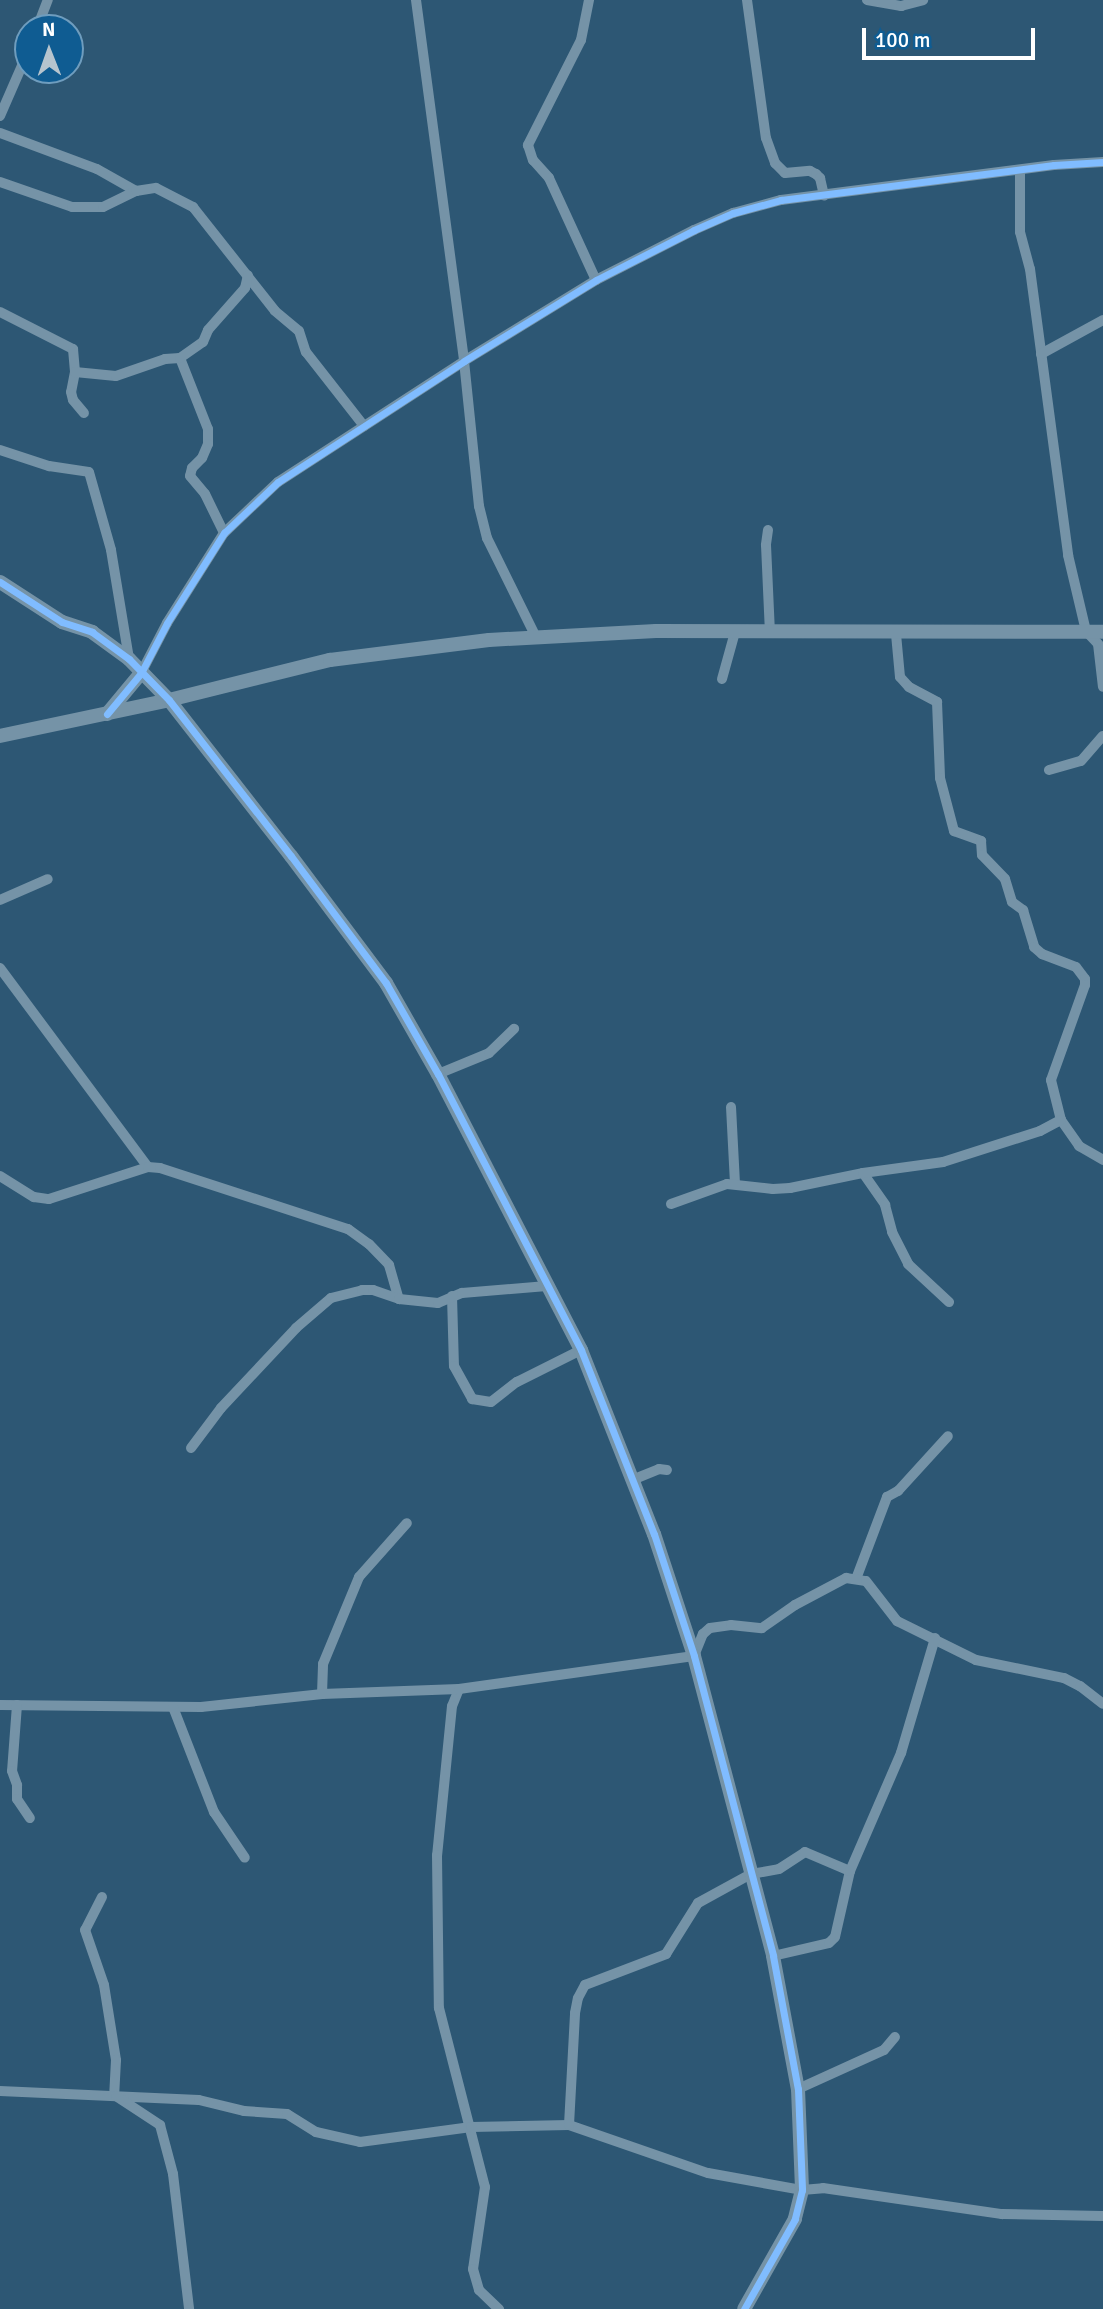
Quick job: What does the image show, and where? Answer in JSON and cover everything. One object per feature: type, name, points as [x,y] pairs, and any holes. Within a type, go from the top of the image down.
[{"type":"street","points":[[416,0],[464,360],[476,488],[487,538],[536,637]]},
{"type":"street","points":[[589,0],[582,40],[528,145],[533,160],[549,178],[596,280]]},
{"type":"street","points":[[747,0],[766,138],[775,163],[785,173],[810,171],[816,174],[821,178],[824,196]]},
{"type":"street","points":[[867,0],[901,6],[923,0]]},
{"type":"street","points":[[0,116],[14,84]]},
{"type":"street","points":[[0,134],[97,169],[136,191]]},
{"type":"street","points":[[107,714],[141,673],[167,623],[224,533],[278,482],[464,360],[596,280],[733,213],[781,200],[1103,162]]},
{"type":"street","points":[[1020,170],[1020,232],[1027,249],[1068,555],[1086,631],[1098,644],[1103,687]]},
{"type":"street","points":[[0,182],[72,207],[110,206],[136,191],[156,188],[193,207],[275,311],[299,331],[306,352],[363,426]]},
{"type":"street","points":[[75,373],[116,376],[165,359],[180,358],[203,342],[208,330],[246,288],[248,275]]},
{"type":"street","points":[[0,312],[73,349],[75,373],[71,392],[73,400],[84,413]]},
{"type":"street","points":[[1041,354],[1103,320]]},
{"type":"street","points":[[180,358],[208,429],[208,444],[202,458],[190,471],[190,476],[205,494],[224,533]]},
{"type":"street","points":[[0,450],[49,466],[89,472],[111,550],[129,659]]},
{"type":"street","points":[[768,530],[766,545],[770,633]]},
{"type":"street","points":[[0,582],[62,622],[92,632],[129,659],[169,700],[386,983],[438,1074],[581,1350],[632,1480],[694,1656],[773,1956],[798,2088],[802,2190],[795,2219],[787,2238],[744,2309]]},
{"type":"street","points":[[0,736],[169,700],[330,660],[489,640],[656,631],[896,634],[1103,632]]},
{"type":"street","points":[[722,679],[735,632]]},
{"type":"street","points":[[896,634],[900,677],[909,687],[937,702],[940,778],[954,831],[981,841],[982,855],[1005,879],[1012,902],[1023,909],[1034,947],[1042,954],[1076,967],[1084,979],[1085,985],[1051,1080],[1061,1120],[1079,1146],[1103,1160]]},
{"type":"street","points":[[1049,770],[1081,761],[1103,736]]},
{"type":"street","points":[[0,900],[48,879]]},
{"type":"street","points":[[0,968],[148,1167]]},
{"type":"street","points":[[438,1074],[489,1053],[514,1029]]},
{"type":"street","points":[[732,1107],[734,1184]]},
{"type":"street","points":[[671,1204],[715,1186],[734,1184],[782,1188],[943,1162],[1040,1131],[1061,1120]]},
{"type":"street","points":[[0,1176],[34,1197],[49,1199],[148,1167],[160,1168],[348,1229],[369,1244],[389,1265],[399,1299]]},
{"type":"street","points":[[863,1173],[885,1205],[892,1232],[908,1264],[949,1302]]},
{"type":"street","points":[[191,1448],[221,1408],[296,1328],[331,1298],[362,1290],[383,1292],[399,1299],[438,1303],[452,1296],[547,1286]]},
{"type":"street","points":[[452,1296],[454,1366],[472,1399],[491,1402],[517,1382],[581,1350]]},
{"type":"street","points":[[856,1578],[887,1497],[898,1491],[947,1436]]},
{"type":"street","points":[[632,1480],[659,1469],[667,1470]]},
{"type":"street","points":[[322,1694],[323,1664],[359,1577],[407,1523]]},
{"type":"street","points":[[694,1656],[703,1634],[710,1628],[731,1625],[762,1628],[795,1605],[836,1582],[856,1578],[866,1581],[892,1617],[976,1660],[1063,1678],[1103,1704]]},
{"type":"street","points":[[773,1956],[830,1943],[835,1937],[850,1871],[901,1753],[935,1638]]},
{"type":"street","points":[[0,1705],[201,1707],[322,1694],[459,1689],[694,1656]]},
{"type":"street","points":[[459,1689],[451,1717],[437,1855],[436,1959],[439,2008],[448,2054],[471,2127],[485,2187],[473,2269],[479,2290],[499,2309]]},
{"type":"street","points":[[17,1705],[12,1771],[17,1784],[17,1800],[30,1818]]},
{"type":"street","points":[[173,1707],[215,1812],[245,1858]]},
{"type":"street","points":[[569,2126],[575,2013],[585,1985],[666,1954],[698,1903],[751,1874],[779,1869],[805,1852],[850,1871]]},
{"type":"street","points":[[102,1897],[85,1930],[104,1985],[116,2060],[114,2095]]},
{"type":"street","points":[[798,2088],[884,2050],[895,2037]]},
{"type":"street","points":[[0,2091],[199,2099],[244,2111],[287,2115],[316,2132],[360,2142],[471,2127],[569,2126],[708,2173],[802,2190],[823,2188],[1002,2214],[1103,2216]]},
{"type":"street","points":[[114,2095],[160,2125],[173,2174],[188,2309]]},
{"type":"cycle path","points":[[107,714],[141,673],[167,623],[224,533],[278,482],[464,361],[596,280],[733,213],[781,200],[1054,165],[1103,162]]},
{"type":"cycle path","points":[[0,582],[62,622],[92,632],[129,659],[169,700],[291,856],[386,983],[438,1074],[581,1350],[654,1534],[694,1656],[773,1956],[798,2089],[802,2190],[795,2219],[744,2309]]}]
